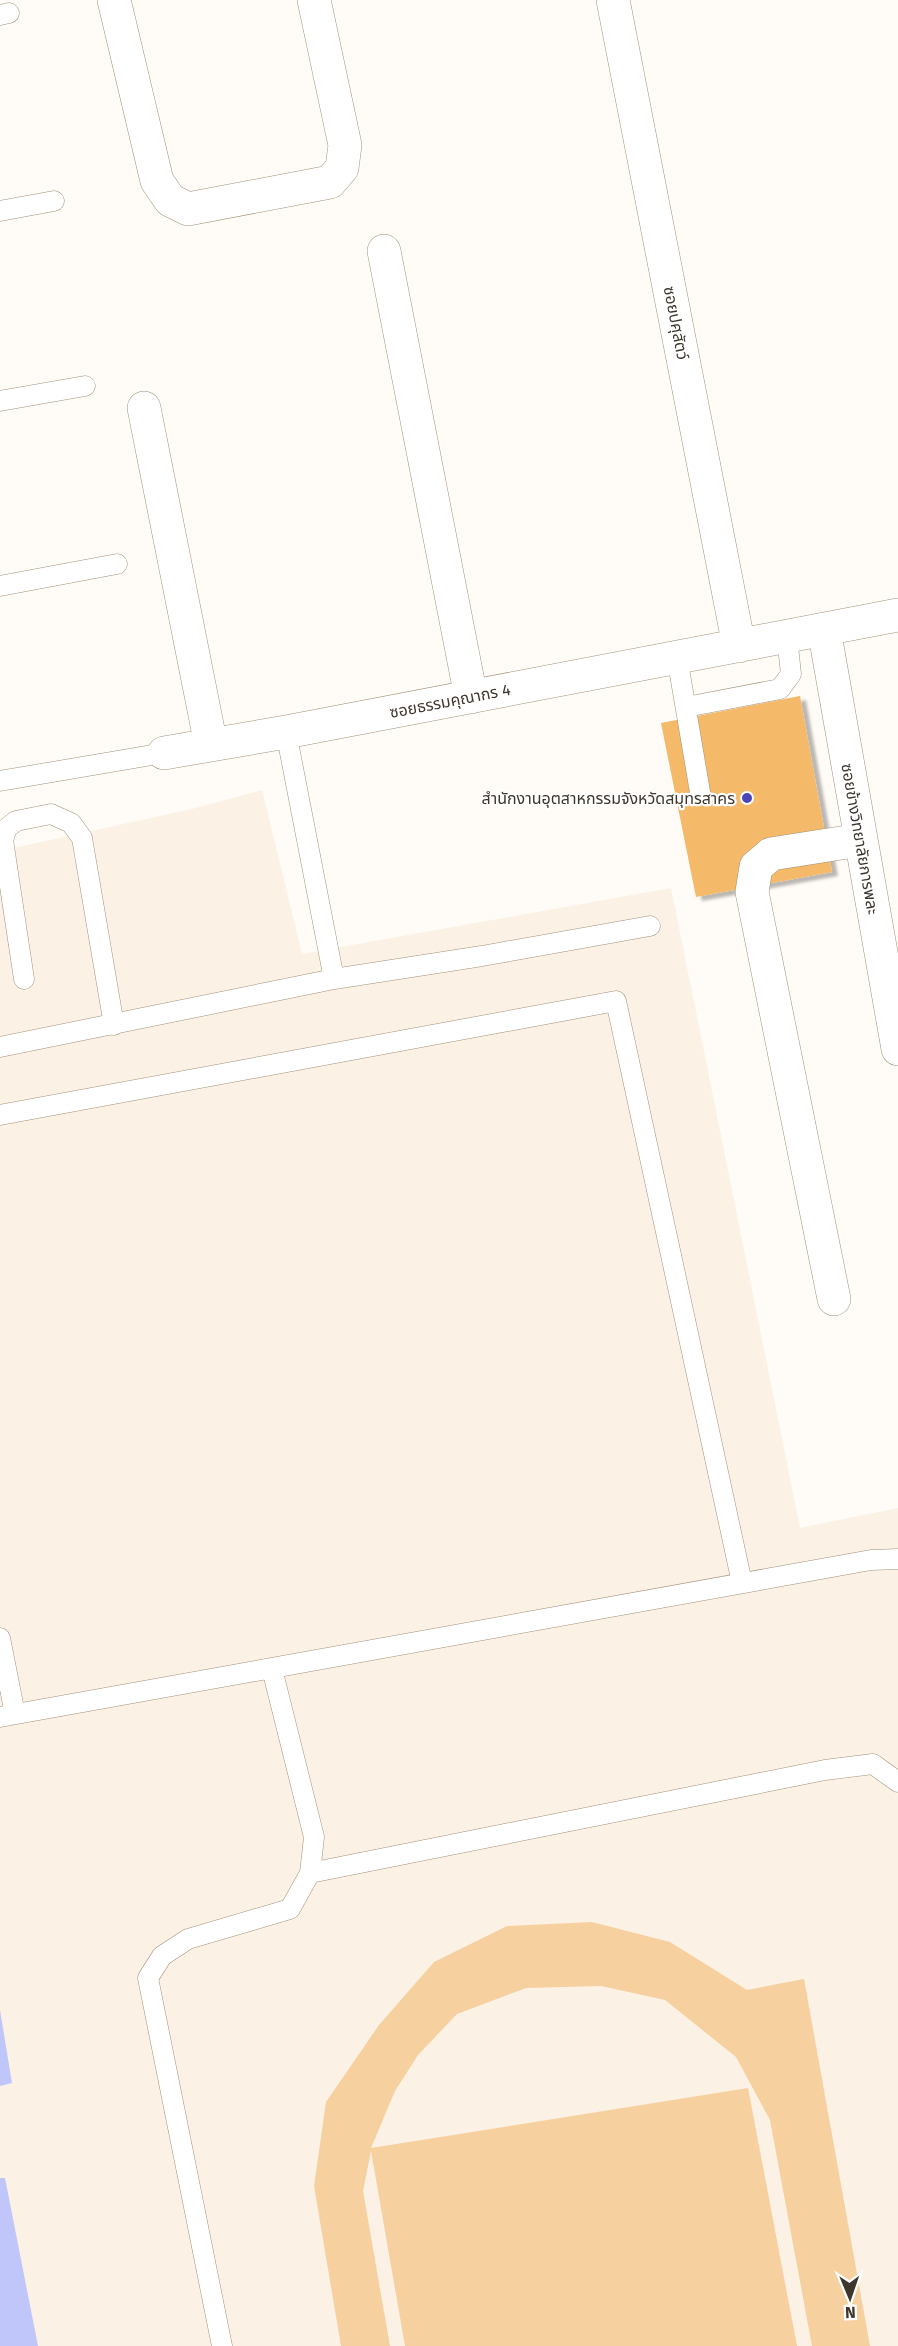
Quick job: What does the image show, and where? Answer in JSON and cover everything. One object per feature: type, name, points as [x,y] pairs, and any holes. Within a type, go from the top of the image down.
[{"type":"street","points":[[114,0],[157,181],[170,200],[188,209],[330,182],[342,168],[345,145],[314,0]]},
{"type":"street","name":"ซอยปศุสัตว์","points":[[613,0],[739,646]]},
{"type":"street","points":[[384,251],[471,697]]},
{"type":"street","points":[[144,408],[212,745]]},
{"type":"street","name":"ซอยธรรมคุณากร 4","points":[[164,753],[286,732],[898,615]]},
{"type":"street","name":"ซอยข้างวิทยาลัยการพละ","points":[[824,629],[898,1049]]},
{"type":"street","points":[[834,1299],[752,892],[756,867],[771,854],[860,840]]},
{"type":"lane","points":[[0,211],[54,201]]},
{"type":"lane","points":[[0,401],[85,386]]},
{"type":"lane","points":[[0,586],[117,564]]},
{"type":"lane","points":[[686,706],[780,689],[791,674],[787,637]]},
{"type":"lane","points":[[677,657],[699,792]]},
{"type":"lane","points":[[286,732],[334,979]]},
{"type":"lane","name":"ซอยธรรมคุณากร 4","points":[[0,781],[164,753]]},
{"type":"lane","points":[[24,978],[3,840],[7,828],[16,820],[51,814],[71,823],[82,838],[114,1025]]},
{"type":"lane","points":[[0,1047],[334,979],[650,926]]},
{"type":"lane","points":[[0,1115],[616,1001],[742,1583]]},
{"type":"lane","points":[[0,1638],[8,1715],[872,1560],[898,1559]]},
{"type":"lane","points":[[222,2346],[148,1978],[162,1956],[188,1939],[290,1910],[310,1873],[314,1837],[272,1669]]},
{"type":"lane","points":[[310,1873],[825,1770],[873,1764],[898,1782]]},
{"type":"shaded area","points":[[262,790],[302,954],[671,888],[800,1528],[898,1508],[898,2346],[0,2346],[0,851],[192,809]]},
{"type":"shaded area","points":[[592,1922],[670,1942],[747,1990],[804,1979],[870,2346],[812,2346],[770,2120],[736,2057],[665,2000],[601,1986],[526,1988],[457,2014],[418,2055],[395,2091],[371,2148],[748,2088],[797,2346],[405,2346],[371,2151],[363,2191],[390,2346],[341,2346],[314,2186],[326,2102],[379,2025],[434,1962],[507,1926]]},
{"type":"water","points":[[0,2010],[12,2083],[0,2086]]},
{"type":"water","points":[[0,2178],[5,2178],[38,2346],[0,2346]]},
{"type":"building","name":"สำนักงานอุตสาหกรรมจังหวัดสมุทรสาคร","points":[[800,696],[832,872],[696,897],[661,723]]},
{"type":"place","name":"สำนักงานอุตสาหกรรมจังหวัดสมุทรสาคร","points":[[747,798]]}]
